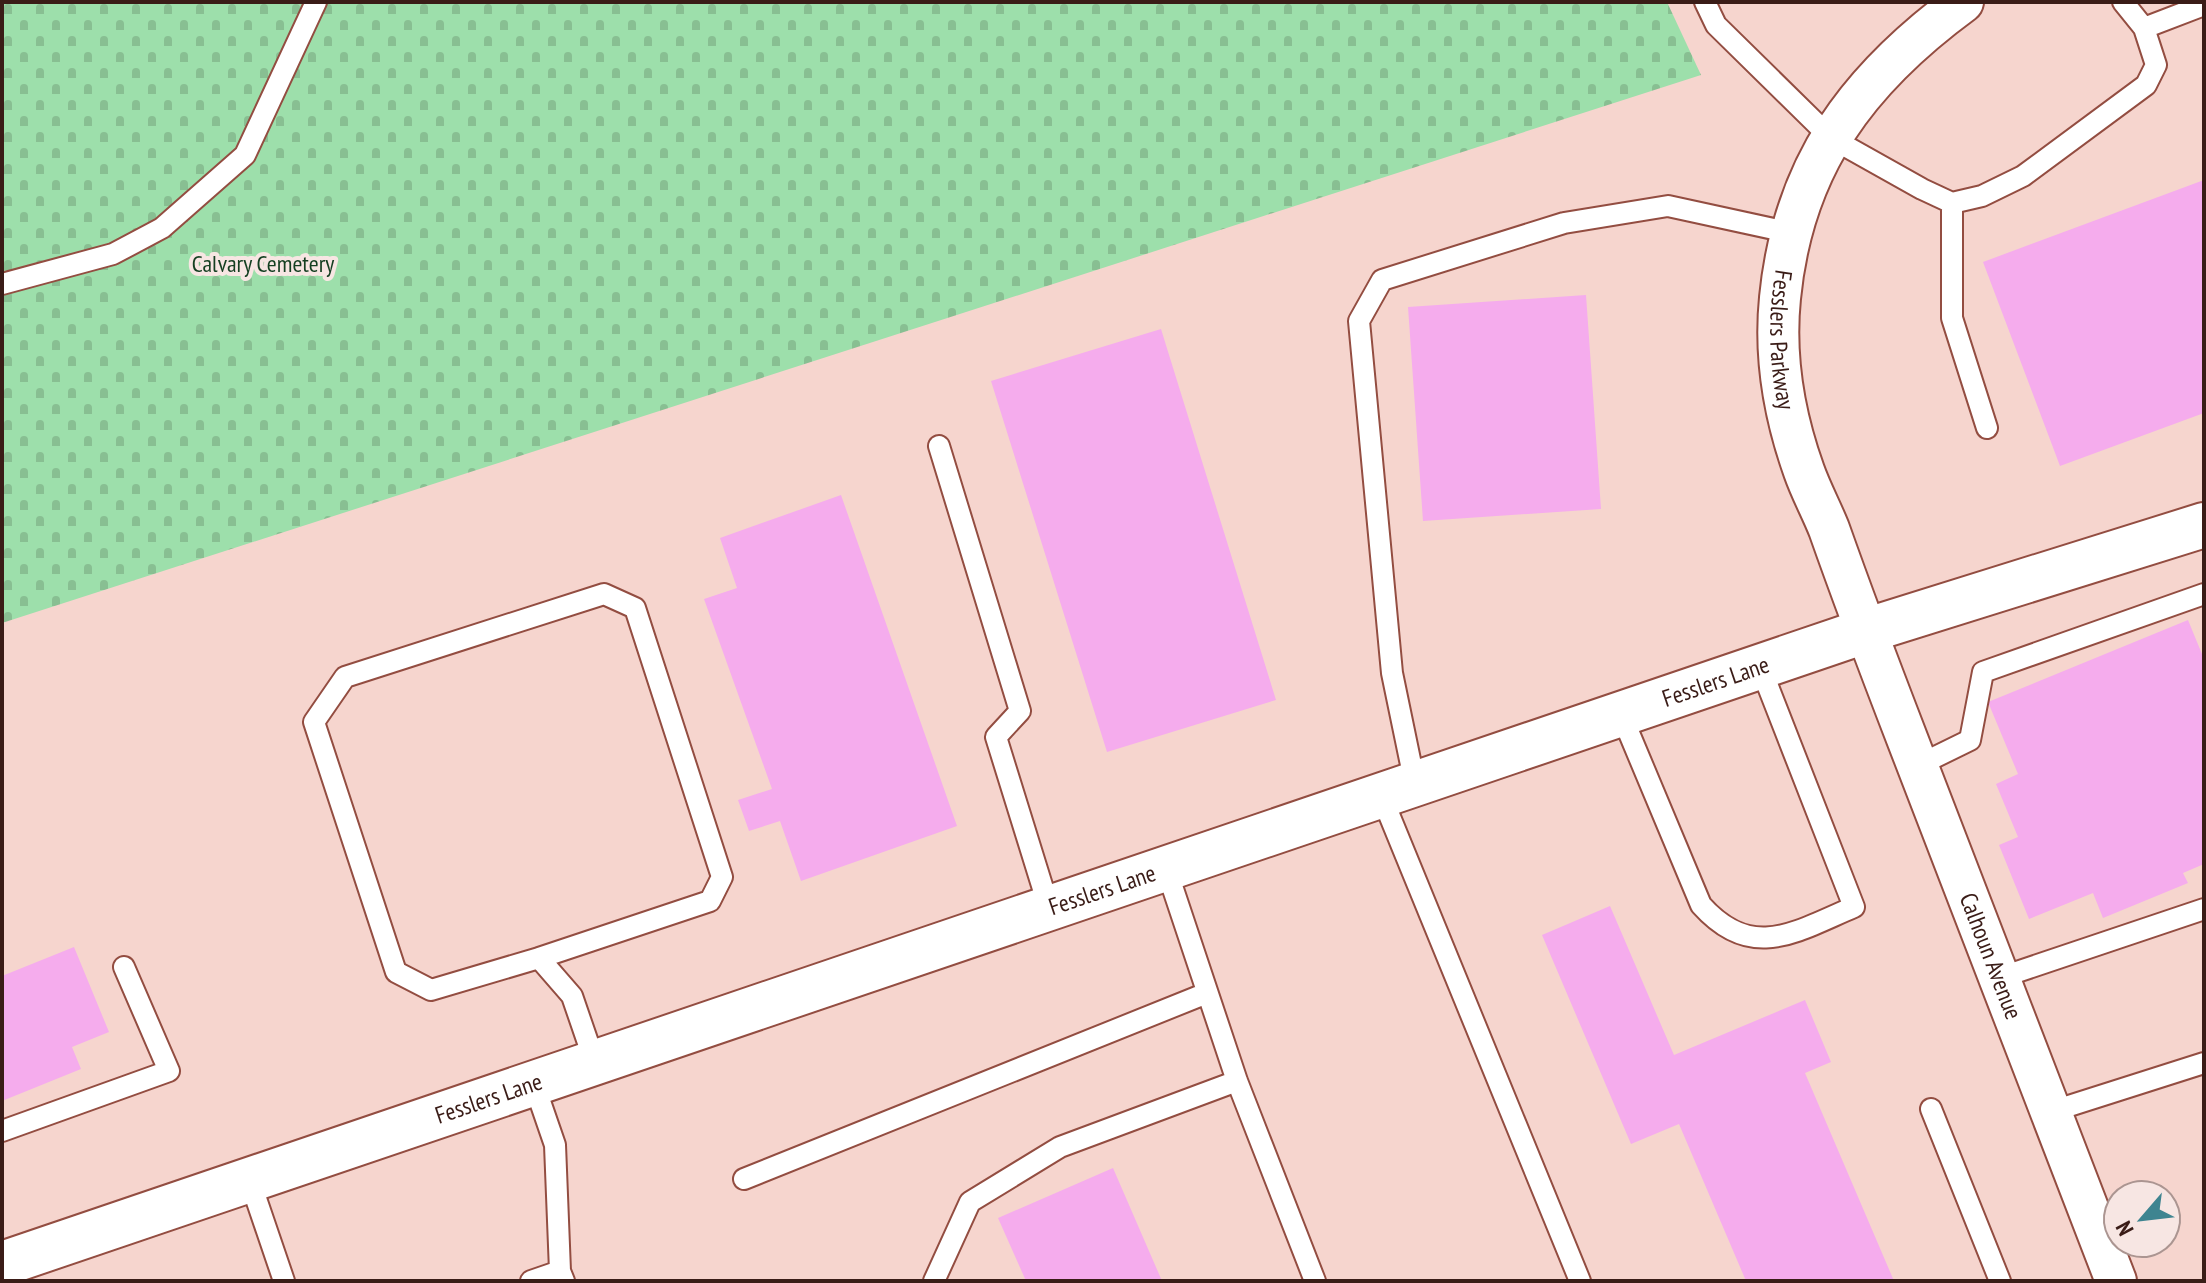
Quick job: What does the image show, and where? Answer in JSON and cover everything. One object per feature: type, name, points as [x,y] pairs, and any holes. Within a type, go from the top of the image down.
[{"type":"main road","name":"Fesslers Lane","points":[[2,1264],[1760,666],[2204,525]]},
{"type":"street","name":"Fesslers Parkway","points":[[1865,631],[1791,433],[1782,388],[1778,343],[1780,298],[1792,233],[1815,168],[1831,138],[1863,91],[1893,58],[1963,2]]},
{"type":"street","name":"Calhoun Avenue","points":[[1865,631],[2116,1281]]},
{"type":"lane","points":[[2,284],[113,254],[162,228],[245,155],[316,2]]},
{"type":"lane","points":[[1705,2],[1716,25],[1831,138],[1952,203],[1982,196],[2023,176],[2146,85],[2156,65],[2144,28],[2123,2]]},
{"type":"lane","points":[[2144,28],[2204,5]]},
{"type":"lane","points":[[1952,203],[1952,318],[1987,428]]},
{"type":"lane","points":[[1580,1281],[1398,790],[1392,673],[1359,321],[1382,280],[1564,223],[1668,206],[1792,233]]},
{"type":"lane","points":[[939,446],[1020,711],[996,737],[1049,908]]},
{"type":"lane","points":[[604,594],[635,608],[722,877],[710,901],[539,958],[431,990],[396,972],[314,722],[345,677],[604,594]]},
{"type":"lane","points":[[1917,766],[1970,740],[1983,672],[2204,594]]},
{"type":"lane","points":[[1621,714],[1701,905],[1713,919],[1747,938],[1767,939],[1790,933],[1854,907],[1760,666]]},
{"type":"lane","points":[[1166,868],[1237,1081],[1315,1281]]},
{"type":"lane","points":[[1999,978],[2204,909]]},
{"type":"lane","points":[[539,958],[572,996],[595,1063]]},
{"type":"lane","points":[[2,1131],[169,1071],[124,967]]},
{"type":"lane","points":[[744,1179],[1207,993]]},
{"type":"lane","points":[[2050,1112],[2204,1063]]},
{"type":"lane","points":[[934,1281],[970,1202],[1060,1147],[1237,1081]]},
{"type":"lane","points":[[531,1281],[562,1276],[555,1145],[534,1084]]},
{"type":"lane","points":[[1931,1109],[2000,1281]]},
{"type":"lane","points":[[250,1181],[284,1281]]},
{"type":"green space","name":"Calvary Cemetery","points":[[2,2],[1667,2],[1701,75],[2,623]]},
{"type":"building","points":[[2204,180],[2204,413],[2060,466],[1983,262]]},
{"type":"building","points":[[1586,295],[1601,509],[1423,521],[1408,307]]},
{"type":"building","points":[[1161,329],[1276,700],[1107,752],[991,381]]},
{"type":"building","points":[[841,495],[957,826],[801,881],[780,821],[749,831],[738,800],[772,789],[704,599],[737,588],[720,538]]},
{"type":"building","points":[[2188,620],[2204,659],[2204,864],[2183,873],[2188,883],[2103,918],[2093,893],[2029,919],[1999,845],[2018,837],[1996,784],[2018,774],[1988,702]]},
{"type":"building","points":[[1610,906],[1674,1055],[1805,1000],[1831,1062],[1805,1073],[1894,1281],[1746,1281],[1679,1124],[1631,1144],[1542,935]]},
{"type":"building","points":[[74,947],[109,1032],[72,1047],[81,1069],[2,1101],[2,976]]},
{"type":"building","points":[[1113,1168],[1162,1281],[1026,1281],[998,1218]]}]
